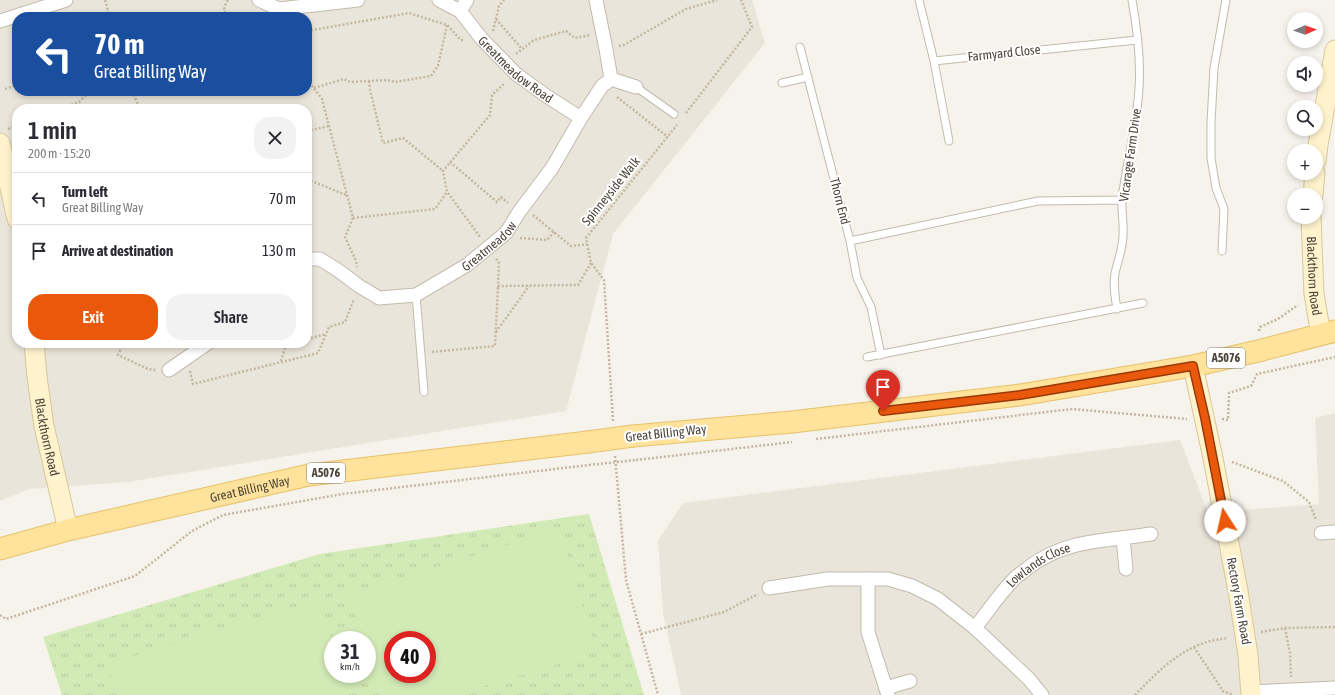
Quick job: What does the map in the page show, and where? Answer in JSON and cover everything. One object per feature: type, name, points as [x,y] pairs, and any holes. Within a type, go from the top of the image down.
[{"type":"main road","name":"Great Billing Way","points":[[0,549],[68,530],[309,475],[633,436],[792,422],[1020,395],[1193,366],[1328,333]]},
{"type":"street","points":[[28,12],[66,0]]},
{"type":"street","points":[[259,0],[279,9],[351,0]]},
{"type":"street","name":"Greatmeadow Road","points":[[439,0],[460,11],[481,38],[516,74],[580,118]]},
{"type":"street","points":[[460,11],[468,0]]},
{"type":"street","points":[[596,0],[606,49],[606,82],[636,88]]},
{"type":"street","points":[[0,21],[12,17]]},
{"type":"street","points":[[1318,144],[1332,81],[1335,50]]},
{"type":"street","name":"Greatmeadow","points":[[312,259],[320,259],[359,286],[380,298],[416,295],[467,265],[506,233],[552,168],[580,118],[606,82]]},
{"type":"street","points":[[1,149],[12,197]]},
{"type":"street","name":"Blackthorn Road","points":[[1311,224],[1314,294],[1328,333]]},
{"type":"street","name":"Blackthorn Road","points":[[34,348],[44,426],[68,530]]},
{"type":"street","points":[[169,370],[201,348]]},
{"type":"street","name":"Rectory Farm Road","points":[[1193,366],[1205,418],[1238,591],[1248,655],[1245,694]]},
{"type":"street","points":[[1321,533],[1335,532]]},
{"type":"street","name":"Lowlands Close","points":[[975,628],[1016,578],[1042,557],[1068,546],[1094,541],[1151,534]]},
{"type":"street","points":[[1123,538],[1126,569]]},
{"type":"street","points":[[768,588],[828,579],[888,580],[912,586],[938,599],[975,628],[1029,679],[1042,695]]},
{"type":"street","points":[[868,579],[868,632],[887,692],[910,681]]},
{"type":"street","points":[[1245,694],[1335,688]]},
{"type":"lane","points":[[919,0],[934,61],[949,141]]},
{"type":"lane","name":"Vicarage Farm Drive","points":[[1117,309],[1114,290],[1115,273],[1121,255],[1123,235],[1122,200],[1140,86],[1137,40],[1132,0]]},
{"type":"lane","points":[[1222,251],[1224,209],[1216,188],[1211,158],[1211,122],[1214,68],[1226,0]]},
{"type":"lane","name":"Farmyard Close","points":[[934,61],[1137,40]]},
{"type":"lane","name":"Thorn End","points":[[800,47],[850,241],[857,278],[871,307],[881,355]]},
{"type":"lane","points":[[782,83],[808,77]]},
{"type":"lane","points":[[636,88],[674,114]]},
{"type":"lane","points":[[850,241],[1038,201],[1122,200]]},
{"type":"lane","points":[[416,295],[424,392]]},
{"type":"lane","points":[[867,357],[1143,303]]},
{"type":"path","points":[[105,0],[109,12]]},
{"type":"path","points":[[225,12],[224,7],[228,0]]},
{"type":"path","points":[[312,30],[409,13],[447,25],[461,40],[481,38],[493,32],[499,6],[504,0]]},
{"type":"path","points":[[606,49],[624,45],[686,9],[717,0]]},
{"type":"path","points":[[682,118],[752,27],[741,0]]},
{"type":"path","points":[[496,18],[522,49]]},
{"type":"path","points":[[314,88],[344,79],[350,82],[387,80],[395,82],[431,76],[438,66],[447,25]]},
{"type":"path","points":[[504,62],[534,40],[566,31],[574,38],[602,32]]},
{"type":"path","points":[[443,171],[490,115],[492,95],[516,74]]},
{"type":"path","points":[[370,81],[370,90],[383,143],[403,138],[443,171],[447,192],[499,262],[495,346],[421,354]]},
{"type":"path","points":[[606,82],[668,137]]},
{"type":"path","points":[[5,89],[12,87]]},
{"type":"path","points":[[74,104],[79,102],[85,96]]},
{"type":"path","name":"Spinneyside Walk","points":[[614,427],[604,280],[591,263],[586,238],[677,124]]},
{"type":"path","points":[[312,130],[329,126]]},
{"type":"path","points":[[450,162],[497,202],[501,197],[554,232],[571,246],[587,244]]},
{"type":"path","points":[[312,181],[346,195]]},
{"type":"path","points":[[353,218],[435,209],[447,192]]},
{"type":"path","points":[[502,236],[547,240],[554,232]]},
{"type":"path","points":[[498,286],[578,285],[591,263]]},
{"type":"path","points":[[496,332],[529,286]]},
{"type":"path","points":[[312,337],[326,333]]},
{"type":"path","points":[[122,348],[118,355],[148,369],[169,370]]},
{"type":"path","points":[[281,362],[285,348]]},
{"type":"path","points":[[809,440],[1072,409],[1188,419],[1205,418],[1228,420],[1229,393],[1251,386],[1257,374],[1335,357]]},
{"type":"path","points":[[0,615],[6,619],[135,576],[192,531],[223,515],[343,494],[793,442]]},
{"type":"path","points":[[1213,458],[1228,460],[1283,482],[1309,502],[1321,533]]},
{"type":"path","points":[[616,468],[626,580],[658,695]]},
{"type":"path","points":[[641,634],[724,612],[768,588]]},
{"type":"path","points":[[1267,631],[1285,628],[1335,628]]},
{"type":"path","points":[[1285,628],[1290,653]]},
{"type":"path","points":[[1136,695],[1171,662],[1194,647],[1207,642]]},
{"type":"path","points":[[1194,647],[1223,691],[1245,694]]},
{"type":"shaded area","points":[[0,0],[752,0],[765,43],[613,234],[566,411],[128,482],[29,489],[0,501]]},
{"type":"shaded area","points":[[1335,413],[1335,695],[681,695],[663,613],[658,541],[683,503],[1180,440],[1208,513],[1319,504],[1315,418]]},
{"type":"green space","points":[[589,514],[644,695],[62,695],[43,637],[320,554]]},
{"type":"green space","points":[[560,529],[597,652],[456,695],[380,695],[376,682],[376,631],[360,631],[349,594]]},
{"type":"green space","points":[[320,599],[329,631],[324,631],[324,683],[346,683],[349,695],[117,695],[107,664]]},
{"type":"route","points":[[883,411],[1020,395],[1193,366],[1205,418],[1225,521]]}]
